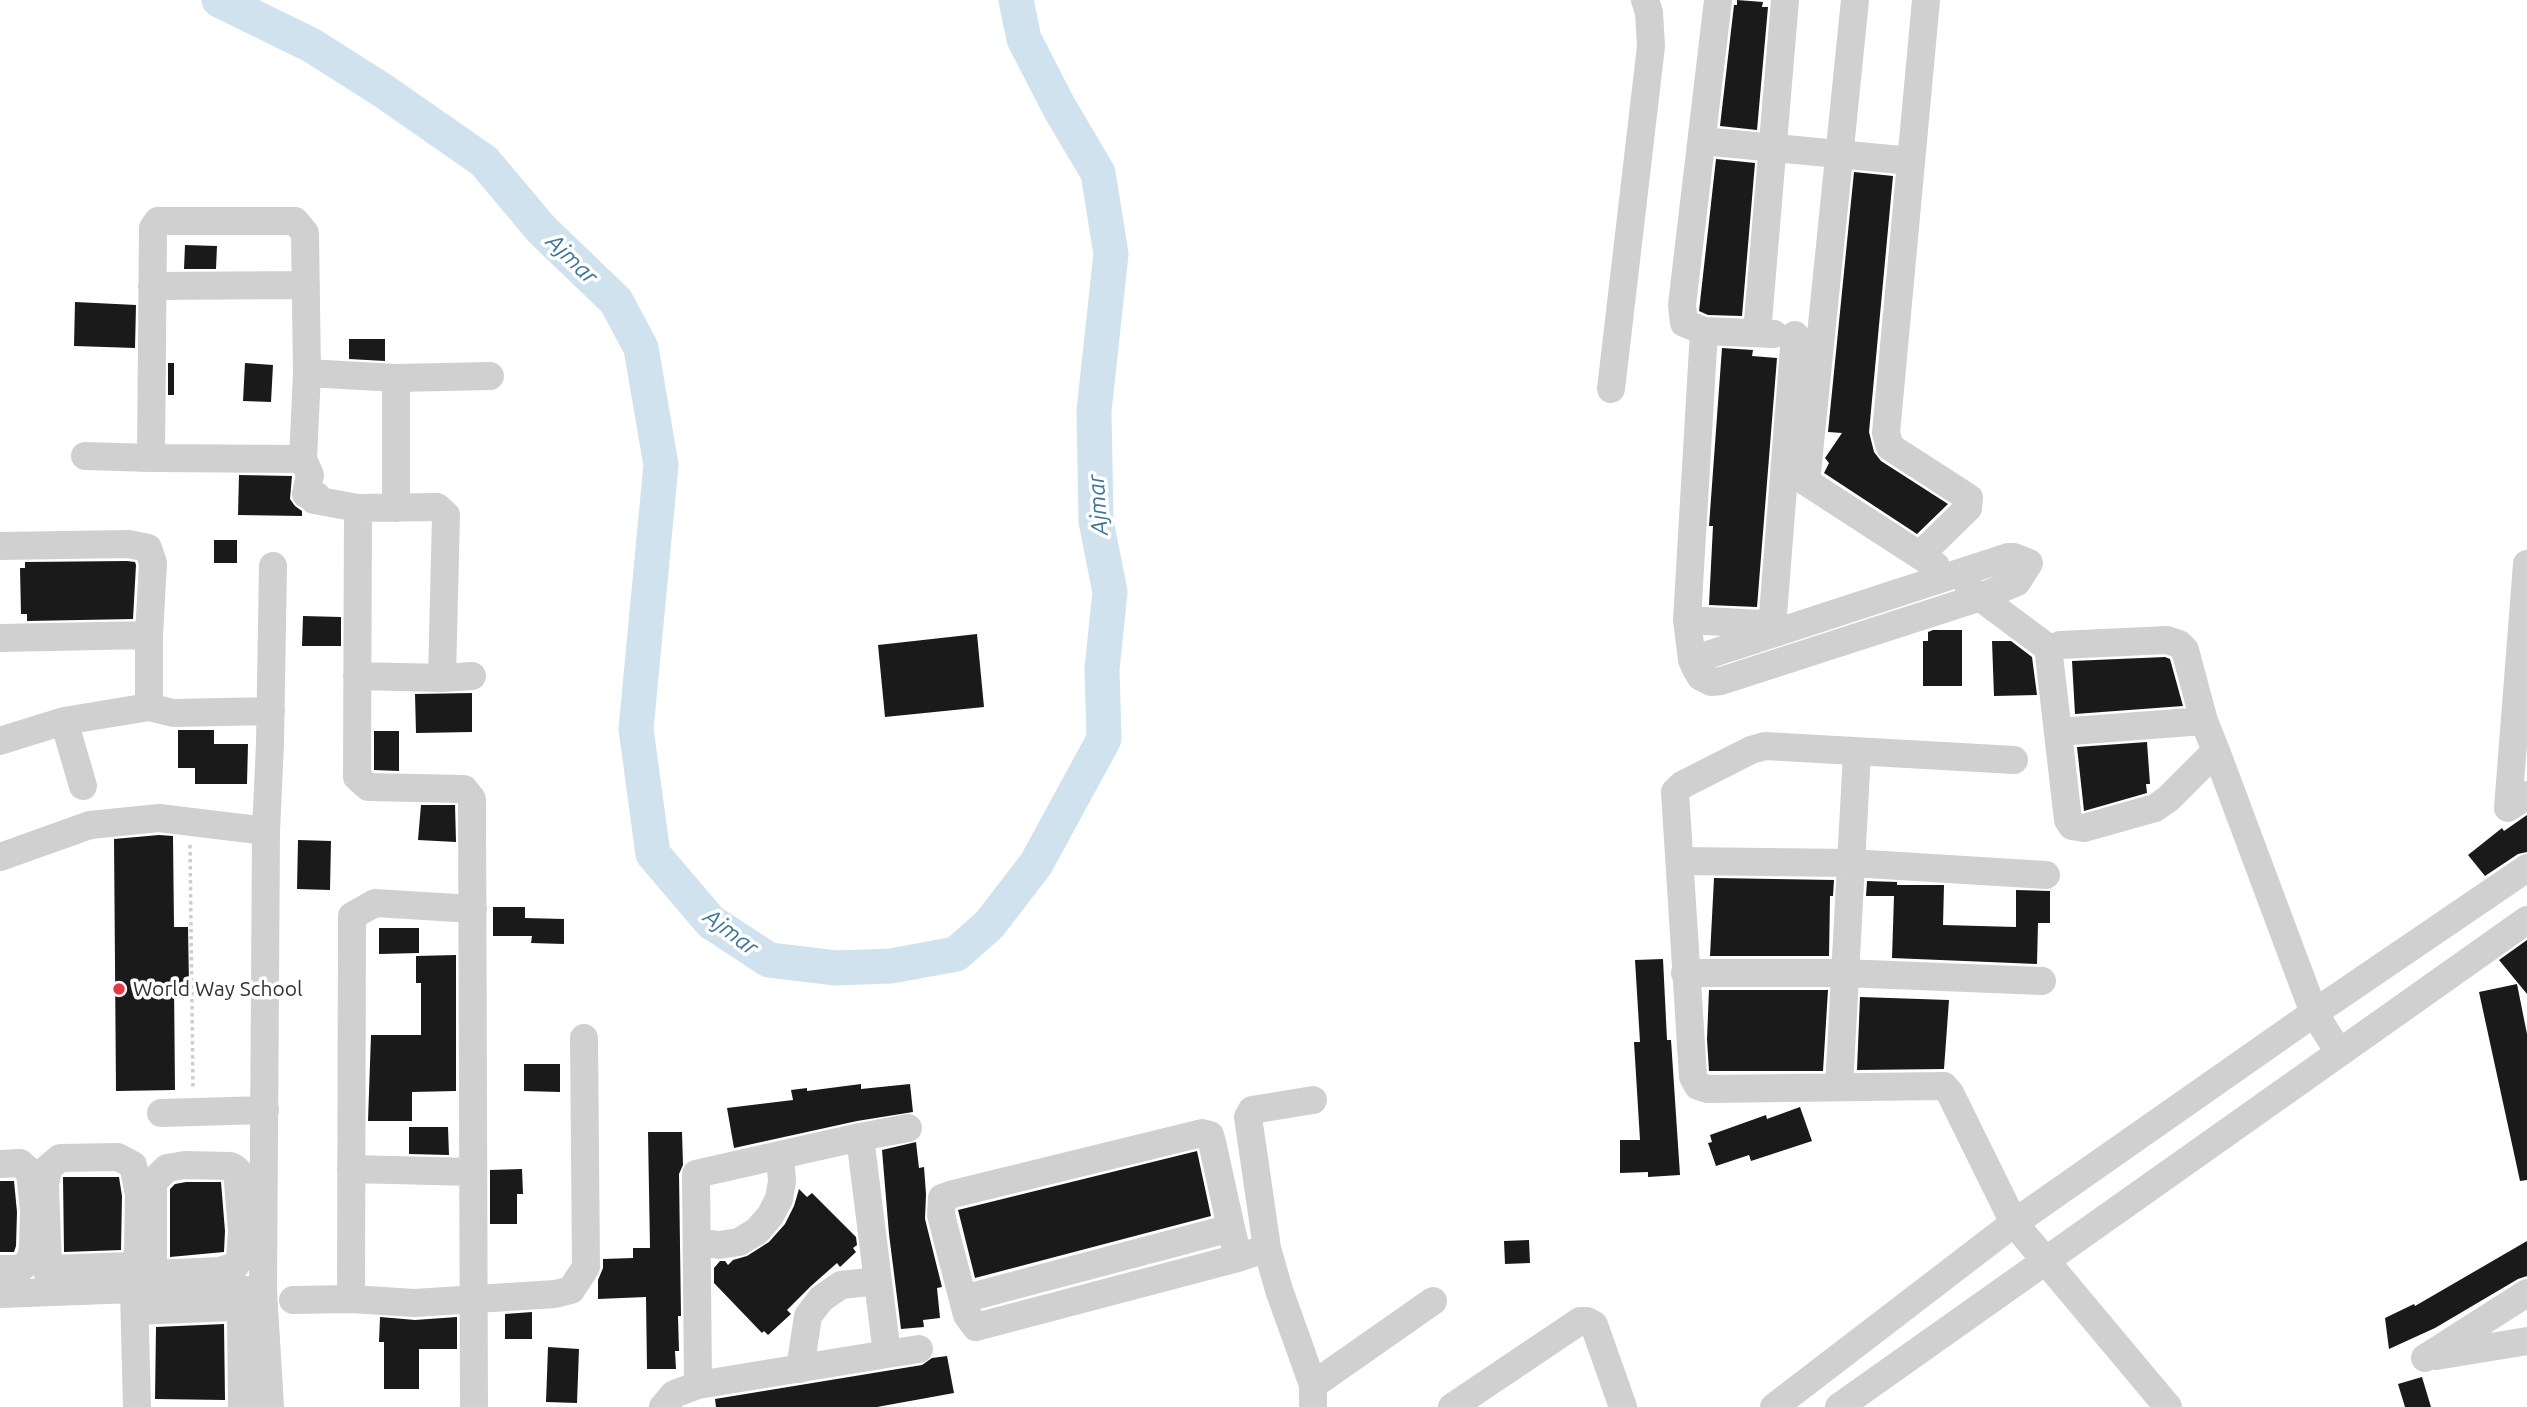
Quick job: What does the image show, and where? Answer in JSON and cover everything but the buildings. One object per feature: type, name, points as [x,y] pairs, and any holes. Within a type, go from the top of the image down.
[{"type":"street","points":[[1611,389],[1651,46],[1649,13],[1645,0]]},
{"type":"street","points":[[1718,0],[1682,305],[1684,323],[1703,331],[1807,335]]},
{"type":"street","points":[[1758,333],[1785,0]]},
{"type":"street","points":[[1686,620],[1761,624],[1770,621],[1773,615],[1796,475],[1807,335],[1839,154],[1855,0]]},
{"type":"street","points":[[1920,555],[1968,508],[1969,498],[1891,447],[1886,433],[1926,0]]},
{"type":"street","points":[[1702,141],[1911,161]]},
{"type":"street","points":[[151,458],[153,228],[158,221],[295,221],[305,233],[307,373],[303,459],[310,475],[306,494],[317,496],[314,500],[358,508],[437,507],[446,515],[442,678]]},
{"type":"street","points":[[152,286],[306,285]]},
{"type":"street","points":[[1692,660],[2008,557],[2029,563],[2017,582],[1981,597],[1721,681],[1711,682],[1701,677],[1692,660],[1686,620],[1703,331]]},
{"type":"street","points":[[307,373],[396,378],[490,376]]},
{"type":"street","points":[[396,378],[396,508]]},
{"type":"street","points":[[85,456],[303,459]]},
{"type":"street","points":[[1796,475],[1952,576],[2051,650]]},
{"type":"street","points":[[358,508],[357,777],[368,787],[464,789],[472,799],[473,1407]]},
{"type":"street","points":[[0,546],[129,544],[148,548],[153,564],[149,707]]},
{"type":"street","points":[[2527,564],[2508,808],[2527,795]]},
{"type":"street","points":[[270,1407],[263,1290],[266,831],[273,566]]},
{"type":"street","points":[[1774,633],[1783,661]]},
{"type":"street","points":[[0,638],[149,635]]},
{"type":"street","points":[[2216,751],[2162,804],[2084,828],[2072,826],[2068,820],[2049,655],[2051,650],[2060,645],[2174,641],[2185,650],[2204,720],[2216,751],[2314,1013],[2339,1052]]},
{"type":"street","points":[[357,676],[472,676]]},
{"type":"street","points":[[0,741],[64,720],[149,707],[173,713],[271,710]]},
{"type":"street","points":[[64,720],[83,786]]},
{"type":"street","points":[[2058,732],[2204,720]]},
{"type":"street","points":[[2014,760],[1765,746],[1751,750],[1682,785],[1675,792],[1693,1077],[1698,1086],[1708,1089],[1944,1086],[1950,1093],[2014,1223],[2168,1407]]},
{"type":"street","points":[[1839,1087],[1843,973],[1857,753]]},
{"type":"street","points":[[0,857],[90,825],[159,818],[266,831]]},
{"type":"street","points":[[1680,861],[1851,863],[2046,875]]},
{"type":"street","points":[[1774,1407],[2014,1223],[2527,868]]},
{"type":"street","points":[[351,1299],[352,916],[375,903],[473,909]]},
{"type":"street","points":[[1839,1407],[2527,920]]},
{"type":"street","points":[[1685,974],[1843,973],[2042,981]]},
{"type":"street","points":[[292,1300],[351,1299],[414,1303],[555,1294],[571,1290],[586,1267],[584,1038]]},
{"type":"street","points":[[1313,1100],[1252,1110],[1248,1117],[1266,1248],[1313,1396],[1433,1301]]},
{"type":"street","points":[[162,1112],[265,1110]]},
{"type":"street","points":[[698,1385],[696,1174],[908,1128]]},
{"type":"street","points":[[1238,1258],[1231,1228],[1225,1141],[1202,1133],[942,1198],[941,1215],[967,1315],[976,1327],[1238,1258],[1266,1248]]},
{"type":"street","points":[[860,1137],[887,1354]]},
{"type":"street","points":[[697,1242],[719,1245],[739,1242],[757,1231],[770,1216],[779,1199],[782,1181],[780,1155]]},
{"type":"street","points":[[0,1294],[48,1280],[133,1266],[138,1251],[139,1194],[133,1165],[118,1157],[60,1157],[48,1168],[48,1280]]},
{"type":"street","points":[[0,1164],[20,1163],[30,1172],[34,1211],[30,1261],[19,1269],[0,1269]]},
{"type":"street","points":[[137,1407],[144,1291],[153,1182],[167,1168],[185,1165],[231,1166],[237,1170],[242,1231],[240,1258],[235,1266],[144,1291]]},
{"type":"street","points":[[351,1169],[473,1172]]},
{"type":"street","points":[[963,1299],[1231,1228]]},
{"type":"street","points":[[48,1280],[144,1291],[232,1307],[241,1315],[242,1407]]},
{"type":"street","points":[[800,1369],[808,1316],[821,1299],[841,1285],[878,1281]]},
{"type":"street","points":[[144,1291],[263,1290]]},
{"type":"street","points":[[2527,1293],[2425,1358],[2527,1341]]},
{"type":"street","points":[[1452,1407],[1580,1321],[1594,1325],[1623,1407]]},
{"type":"street","points":[[663,1407],[674,1394],[698,1385],[919,1349]]},
{"type":"path","points":[[190,821],[193,1112]]},
{"type":"waterway","name":"Ajmar","points":[[219,0],[311,45],[382,90],[484,161],[542,230],[616,301],[641,348],[661,465],[636,729],[653,854],[711,922],[769,960],[836,968],[891,966],[956,954],[989,925],[1036,864],[1104,739],[1102,669],[1110,592],[1096,521],[1094,411],[1111,254],[1098,173],[1059,107],[1024,39],[1016,0]]},
{"type":"place","name":"World Way School","points":[[119,989]]}]
